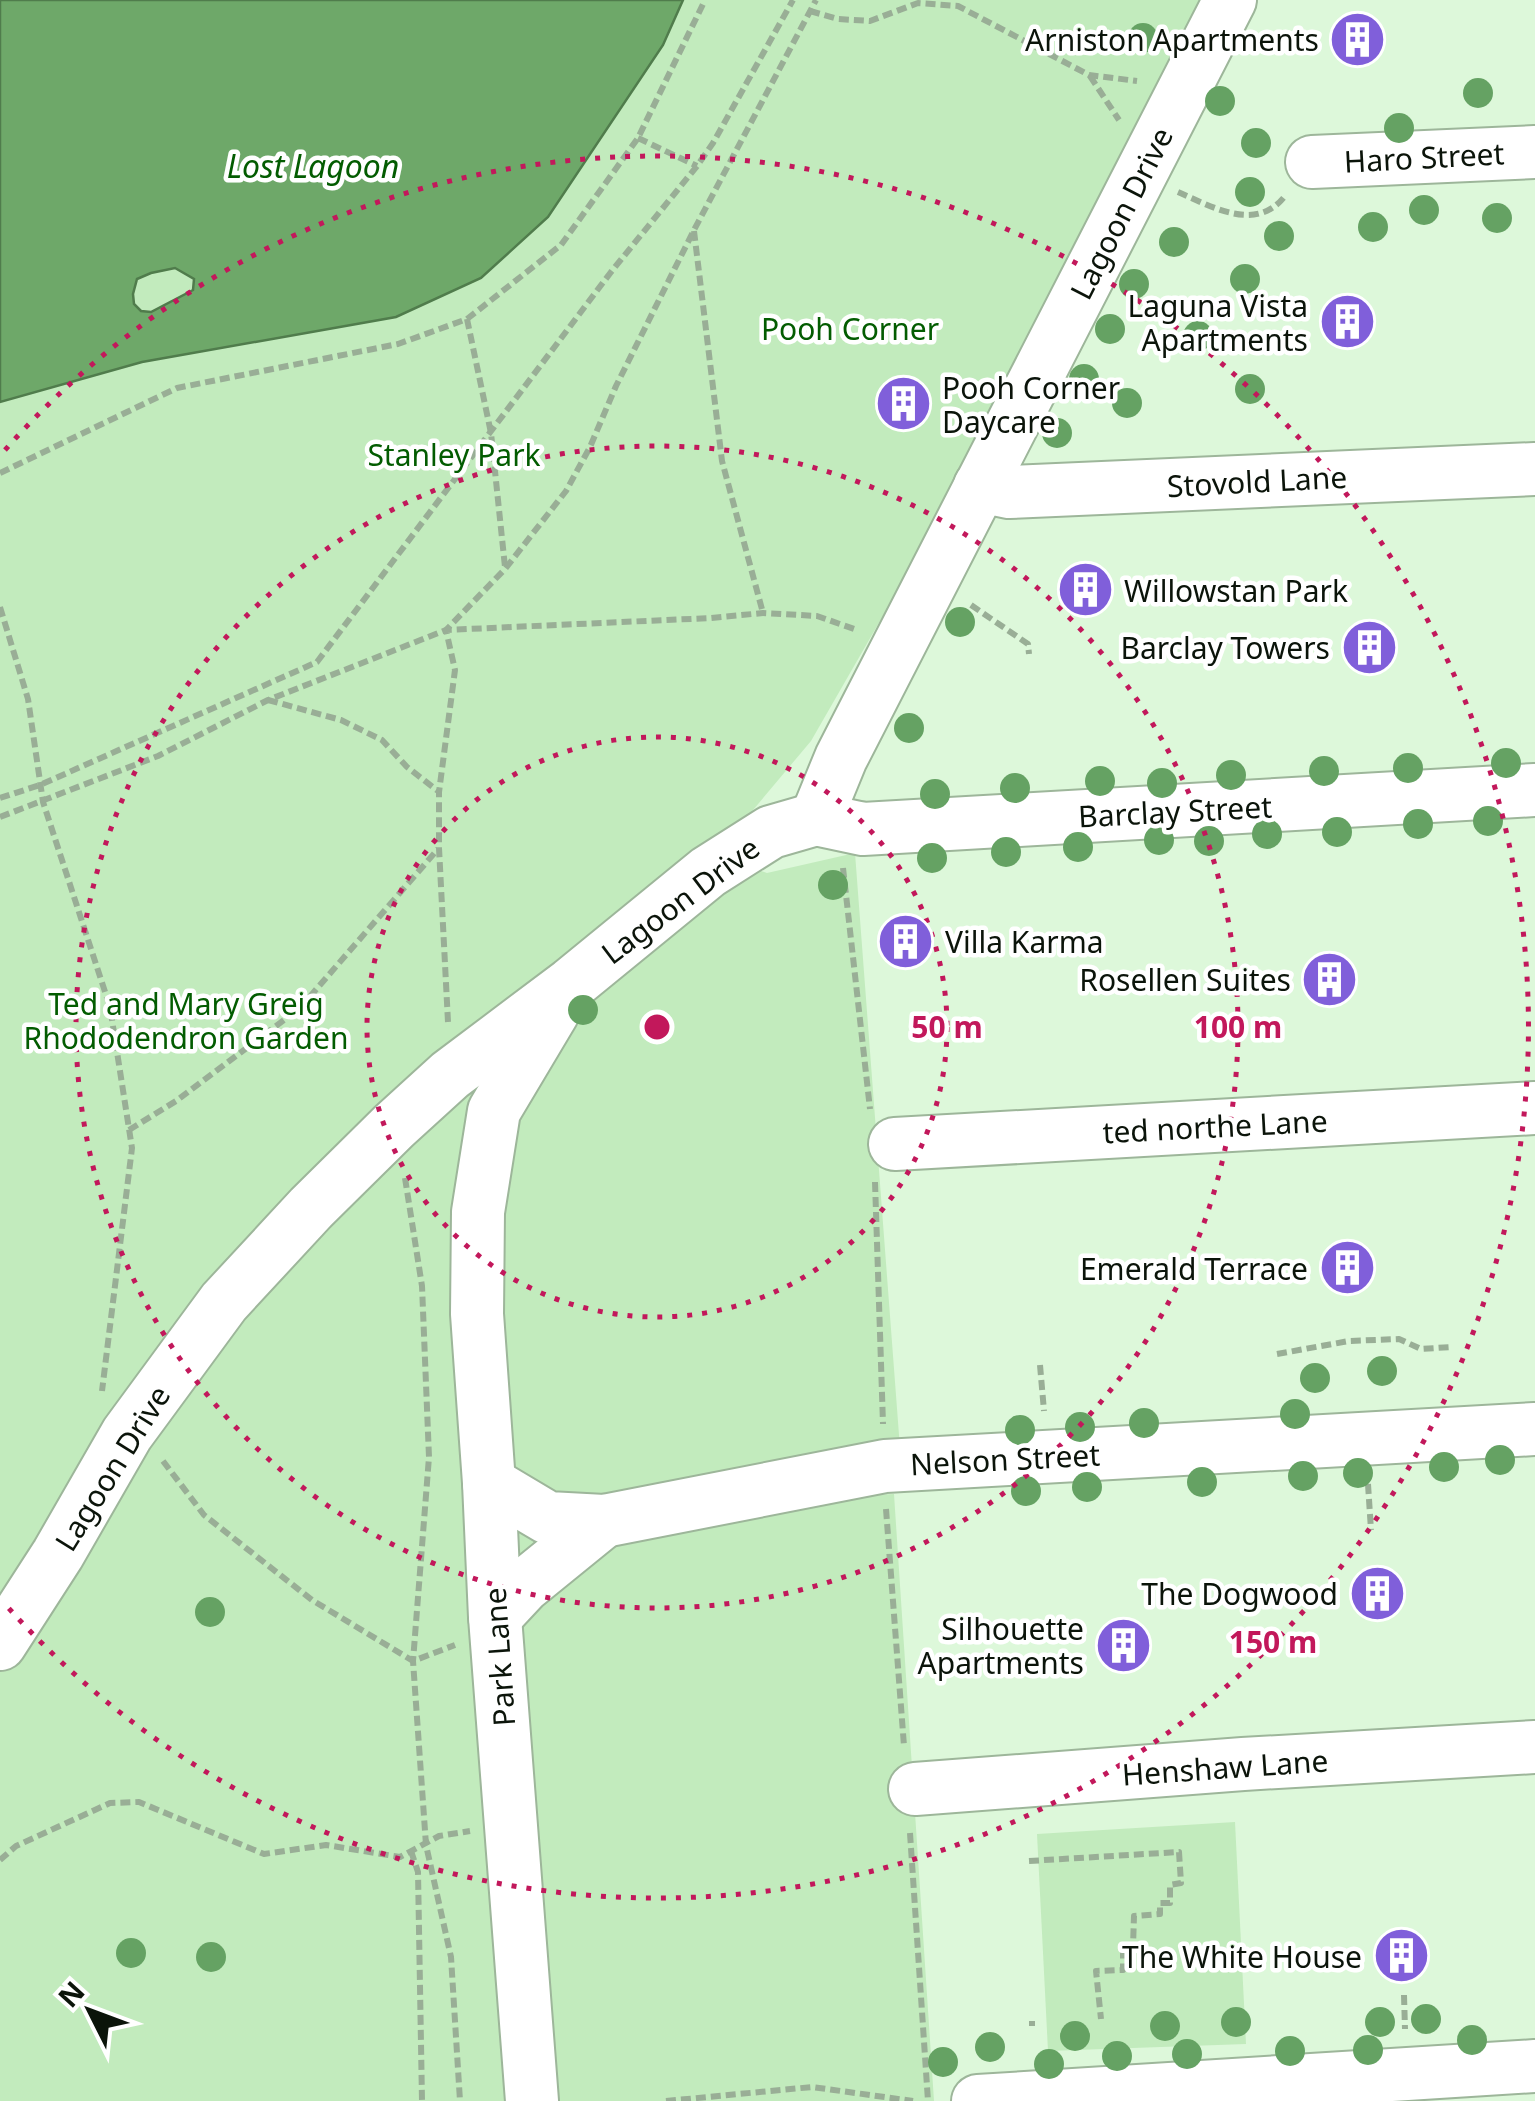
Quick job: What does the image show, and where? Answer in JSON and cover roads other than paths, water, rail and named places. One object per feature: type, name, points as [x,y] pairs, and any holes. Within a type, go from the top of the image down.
[{"type":"street","name":"Lagoon Drive","points":[[0,1644],[58,1554],[127,1434],[224,1302],[312,1208],[399,1149],[450,1075],[571,984],[708,872],[770,832],[816,820],[840,758],[1230,0]]},
{"type":"street","name":"Haro Street","points":[[1312,162],[1535,152]]},
{"type":"street","name":"Stovold Lane","points":[[980,486],[1009,492],[1535,469]]},
{"type":"street","name":"Barclay Street","points":[[816,820],[863,829],[1535,790]]},
{"type":"street","name":"Park Lane","points":[[532,2101],[511,1825],[477,1631],[489,1483],[476,1314],[478,1212],[494,1111],[571,984]]},
{"type":"street","name":"ted northe Lane","points":[[895,1144],[1535,1108]]},
{"type":"street","name":"Park Lane","points":[[399,1149],[435,1120],[451,1130],[467,1154],[478,1212]]},
{"type":"street","name":"Nelson Street","points":[[489,1483],[548,1518],[604,1521],[885,1466],[1535,1428]]},
{"type":"street","points":[[477,1631],[524,1586],[604,1521]]},
{"type":"street","name":"Henshaw Lane","points":[[915,1789],[1535,1747]]},
{"type":"street","points":[[978,2101],[1535,2066]]},
{"type":"water","name":"Lost Lagoon","points":[[0,0],[683,0],[663,45],[548,217],[481,278],[396,317],[142,362],[0,402]],"holes":[[[175,268],[194,279],[193,290],[151,312],[141,311],[134,304],[137,279],[151,273]]]},
{"type":"place","name":"Arniston Apartments","points":[[1358,39]]},
{"type":"place","name":"Laguna Vista Apartments","points":[[1347,322]]},
{"type":"place","name":"Pooh Corner Daycare","points":[[903,404]]},
{"type":"place","name":"Willowstan Park","points":[[1085,590]]},
{"type":"place","name":"Barclay Towers","points":[[1369,647]]},
{"type":"place","name":"Villa Karma","points":[[906,941]]},
{"type":"place","name":"Rosellen Suites","points":[[1330,979]]},
{"type":"place","name":"Emerald Terrace","points":[[1347,1268]]},
{"type":"place","name":"The Dogwood","points":[[1377,1593]]},
{"type":"place","name":"Silhouette Apartments","points":[[1123,1645]]},
{"type":"place","name":"The White House","points":[[1401,1956]]},
{"type":"park label","name":"Pooh Corner","points":[[850,328]]},
{"type":"park label","name":"Stanley Park","points":[[454,454]]},
{"type":"park label","name":"Ted and Mary Greig Rhododendron Garden","points":[[186,1020]]}]
